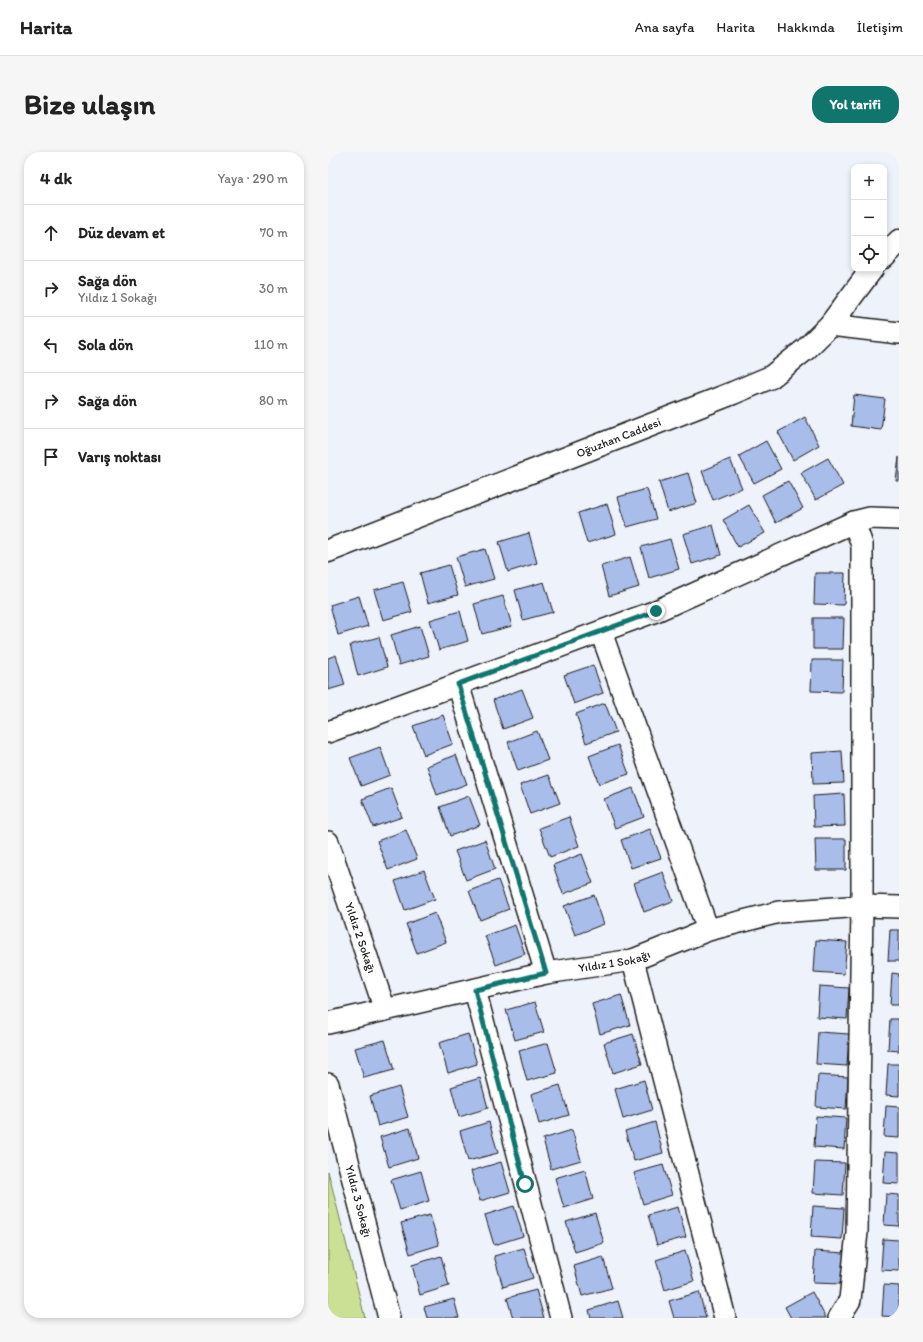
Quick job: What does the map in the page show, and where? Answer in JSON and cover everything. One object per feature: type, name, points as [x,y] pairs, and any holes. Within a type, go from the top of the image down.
[{"type":"street","points":[[887,254],[899,241]]},
{"type":"street","name":"Oğuzhan Caddesi","points":[[328,551],[733,393],[771,376],[806,349],[830,325],[870,272]]},
{"type":"street","points":[[830,325],[899,333]]},
{"type":"street","points":[[328,732],[656,611],[854,522],[870,518],[899,519]]},
{"type":"street","points":[[839,1318],[850,1300],[858,1232],[862,906],[862,546],[854,522]]},
{"type":"street","points":[[600,632],[708,930]]},
{"type":"street","points":[[458,684],[546,973]]},
{"type":"street","name":"Yıldız 2 Sokağı","points":[[328,842],[385,1010]]},
{"type":"street","name":"Yıldız 1 Sokağı","points":[[328,1023],[546,973],[633,960],[708,930],[779,912],[862,906],[899,907]]},
{"type":"street","points":[[633,960],[725,1318]]},
{"type":"street","points":[[475,990],[561,1318]]},
{"type":"street","name":"Yıldız 3 Sokağı","points":[[328,1084],[389,1318]]},
{"type":"green space","points":[[328,1171],[365,1318],[328,1318]]},
{"type":"building","points":[[854,395],[885,399],[881,430],[851,426]]},
{"type":"building","points":[[805,417],[819,445],[793,460],[778,432]]},
{"type":"building","points":[[766,441],[781,469],[754,483],[739,456]]},
{"type":"building","points":[[899,457],[899,481],[896,481]]},
{"type":"building","points":[[828,458],[843,485],[816,500],[801,473]]},
{"type":"building","points":[[730,459],[742,488],[713,500],[702,471]]},
{"type":"building","points":[[688,473],[697,503],[668,512],[659,482]]},
{"type":"building","points":[[788,481],[803,508],[776,523],[762,495]]},
{"type":"building","points":[[647,489],[656,519],[627,527],[618,497]]},
{"type":"building","points":[[607,504],[616,534],[587,543],[578,513]]},
{"type":"building","points":[[749,505],[765,533],[738,547],[723,520]]},
{"type":"building","points":[[713,525],[721,555],[692,564],[683,534]]},
{"type":"building","points":[[529,533],[537,563],[508,572],[499,542]]},
{"type":"building","points":[[670,539],[679,569],[649,578],[641,547]]},
{"type":"building","points":[[485,549],[494,579],[465,587],[456,557]]},
{"type":"building","points":[[630,557],[639,587],[609,596],[601,566]]},
{"type":"building","points":[[449,565],[458,595],[428,603],[420,573]]},
{"type":"building","points":[[815,573],[845,573],[844,605],[814,604]]},
{"type":"building","points":[[403,582],[412,612],[383,620],[374,590]]},
{"type":"building","points":[[544,582],[553,612],[523,620],[515,590]]},
{"type":"building","points":[[359,596],[368,626],[338,635],[330,605]]},
{"type":"building","points":[[503,596],[512,626],[482,634],[474,604]]},
{"type":"building","points":[[460,611],[468,641],[439,650],[430,620]]},
{"type":"building","points":[[813,618],[844,618],[843,649],[813,649]]},
{"type":"building","points":[[420,626],[429,656],[399,665],[391,635]]},
{"type":"building","points":[[379,637],[387,667],[358,676],[350,645]]},
{"type":"building","points":[[336,655],[345,685],[328,690],[328,658]]},
{"type":"building","points":[[812,660],[843,660],[842,692],[811,691]]},
{"type":"building","points":[[593,665],[603,693],[574,704],[564,675]]},
{"type":"building","points":[[522,689],[533,718],[503,729],[493,700]]},
{"type":"building","points":[[605,703],[616,732],[586,743],[576,714]]},
{"type":"building","points":[[443,715],[453,744],[424,755],[413,726]]},
{"type":"building","points":[[537,731],[548,760],[518,771],[508,742]]},
{"type":"building","points":[[618,745],[629,774],[599,784],[589,756]]},
{"type":"building","points":[[380,747],[390,775],[361,786],[350,758]]},
{"type":"building","points":[[842,751],[844,783],[813,784],[812,753]]},
{"type":"building","points":[[456,755],[467,784],[437,795],[427,766]]},
{"type":"building","points":[[549,775],[560,803],[530,814],[520,785]]},
{"type":"building","points":[[391,788],[402,817],[373,827],[362,799]]},
{"type":"building","points":[[633,788],[644,817],[615,828],[604,799]]},
{"type":"building","points":[[844,794],[845,826],[814,827],[813,796]]},
{"type":"building","points":[[469,796],[480,825],[450,836],[440,807]]},
{"type":"building","points":[[569,817],[579,846],[550,857],[539,828]]},
{"type":"building","points":[[650,829],[661,858],[631,868],[621,840]]},
{"type":"building","points":[[406,830],[417,859],[388,870],[377,841]]},
{"type":"building","points":[[815,839],[846,839],[846,870],[816,870]]},
{"type":"building","points":[[485,840],[495,869],[466,880],[455,851]]},
{"type":"building","points":[[582,854],[593,883],[563,894],[553,865]]},
{"type":"building","points":[[424,870],[435,899],[405,910],[395,881]]},
{"type":"building","points":[[663,872],[673,901],[644,912],[634,883]]},
{"type":"building","points":[[498,880],[509,909],[480,920],[469,891]]},
{"type":"building","points":[[594,895],[604,924],[575,935],[564,906]]},
{"type":"building","points":[[435,913],[446,942],[417,953],[406,924]]},
{"type":"building","points":[[515,925],[525,954],[496,965],[485,936]]},
{"type":"building","points":[[890,930],[899,930],[899,961],[888,961]]},
{"type":"building","points":[[816,940],[847,942],[844,974],[814,972]]},
{"type":"building","points":[[892,973],[899,974],[899,1005],[890,1005]]},
{"type":"building","points":[[819,986],[849,988],[847,1019],[817,1017]]},
{"type":"building","points":[[621,995],[630,1025],[600,1034],[592,1004]]},
{"type":"building","points":[[535,1002],[544,1032],[515,1040],[506,1010]]},
{"type":"building","points":[[890,1019],[899,1019],[899,1051],[888,1050]]},
{"type":"building","points":[[818,1032],[849,1034],[847,1066],[816,1064]]},
{"type":"building","points":[[468,1034],[477,1064],[448,1073],[439,1043]]},
{"type":"building","points":[[633,1034],[642,1064],[613,1073],[604,1043]]},
{"type":"building","points":[[385,1040],[394,1070],[364,1078],[355,1048]]},
{"type":"building","points":[[548,1043],[557,1073],[527,1081],[519,1051]]},
{"type":"building","points":[[888,1064],[899,1064],[899,1096],[886,1095]]},
{"type":"building","points":[[818,1075],[848,1077],[846,1109],[816,1107]]},
{"type":"building","points":[[480,1078],[488,1108],[459,1117],[451,1087]]},
{"type":"building","points":[[644,1080],[652,1110],[623,1119],[615,1089]]},
{"type":"building","points":[[560,1085],[569,1115],[539,1124],[531,1094]]},
{"type":"building","points":[[399,1087],[408,1117],[378,1126],[370,1096]]},
{"type":"building","points":[[886,1106],[899,1107],[899,1138],[884,1137]]},
{"type":"building","points":[[816,1116],[846,1118],[844,1149],[814,1147]]},
{"type":"building","points":[[489,1122],[498,1153],[468,1161],[460,1131]]},
{"type":"building","points":[[655,1122],[663,1153],[634,1161],[625,1131]]},
{"type":"building","points":[[410,1128],[418,1158],[389,1167],[380,1137]]},
{"type":"building","points":[[572,1130],[581,1160],[551,1169],[543,1139]]},
{"type":"building","points":[[885,1152],[899,1153],[899,1184],[883,1183]]},
{"type":"building","points":[[501,1162],[510,1192],[480,1201],[471,1171]]},
{"type":"building","points":[[815,1162],[845,1163],[843,1195],[813,1193]]},
{"type":"building","points":[[663,1165],[672,1195],[643,1204],[634,1173]]},
{"type":"building","points":[[585,1169],[593,1199],[564,1208],[555,1178]]},
{"type":"building","points":[[421,1171],[429,1201],[400,1210],[391,1180]]},
{"type":"building","points":[[886,1194],[899,1195],[899,1226],[884,1225]]},
{"type":"building","points":[[514,1206],[523,1236],[494,1245],[485,1215]]},
{"type":"building","points":[[813,1206],[844,1208],[842,1239],[811,1237]]},
{"type":"building","points":[[678,1207],[686,1237],[657,1245],[648,1215]]},
{"type":"building","points":[[595,1213],[604,1243],[575,1252],[566,1222]]},
{"type":"building","points":[[430,1215],[439,1245],[410,1254],[401,1223]]},
{"type":"building","points":[[883,1239],[899,1240],[899,1271],[881,1270]]},
{"type":"building","points":[[524,1248],[533,1278],[503,1287],[494,1256]]},
{"type":"building","points":[[685,1251],[694,1281],[665,1290],[656,1260]]},
{"type":"building","points":[[815,1251],[845,1253],[843,1284],[813,1283]]},
{"type":"building","points":[[441,1256],[449,1286],[420,1295],[412,1265]]},
{"type":"building","points":[[603,1257],[612,1288],[582,1296],[574,1266]]},
{"type":"building","points":[[884,1285],[899,1286],[899,1317],[882,1316]]},
{"type":"building","points":[[536,1290],[544,1318],[513,1318],[507,1298]]},
{"type":"building","points":[[699,1292],[706,1318],[674,1318],[669,1301]]},
{"type":"building","points":[[812,1292],[826,1318],[791,1318],[785,1307]]},
{"type":"building","points":[[454,1299],[459,1318],[427,1318],[424,1307]]},
{"type":"building","points":[[618,1301],[623,1318],[591,1318],[589,1310]]},
{"type":"route","points":[[525,1184],[475,990],[546,973],[458,684],[656,611]]}]
